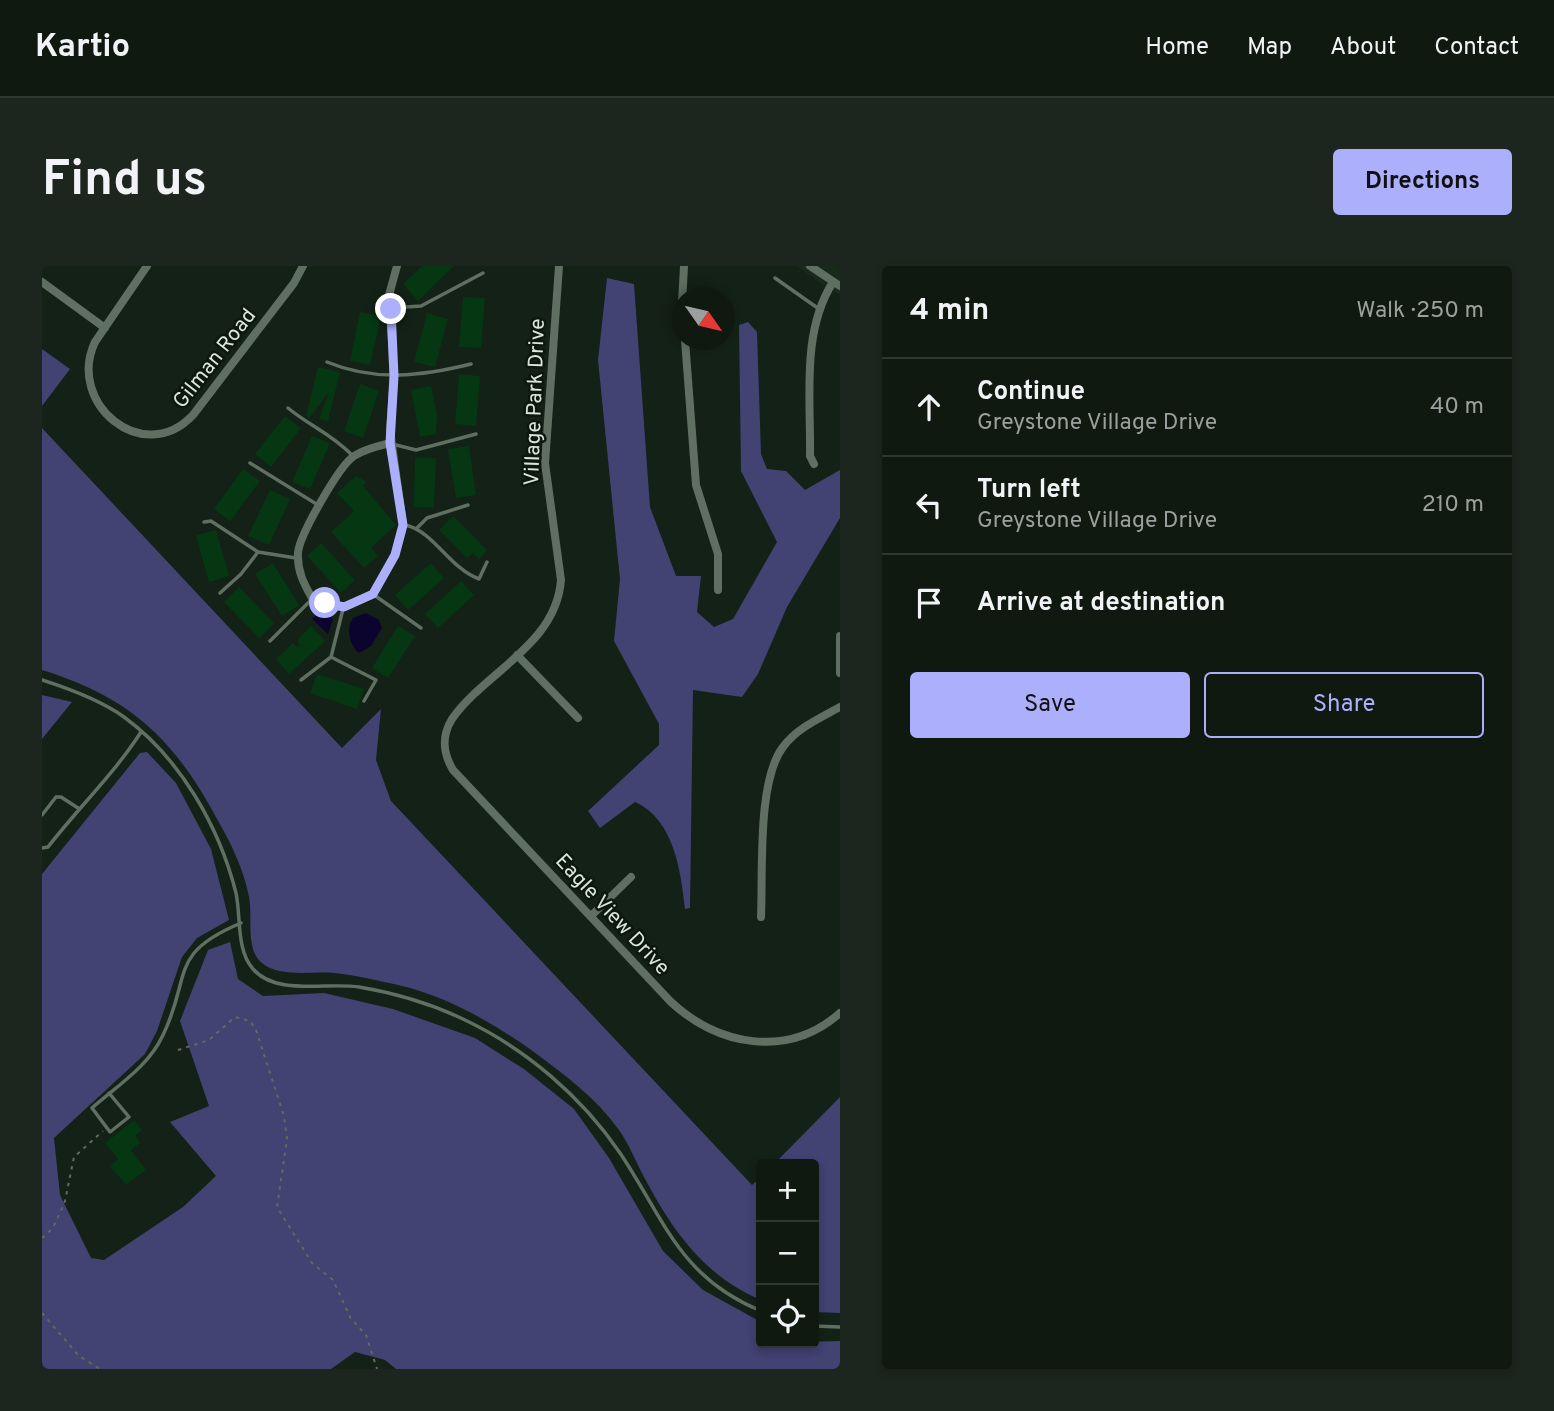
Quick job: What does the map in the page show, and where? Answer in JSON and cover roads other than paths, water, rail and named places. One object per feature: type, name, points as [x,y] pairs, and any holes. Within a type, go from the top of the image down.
[{"type":"street","name":"Gilman Road","points":[[147,266],[95,342],[87,365],[90,388],[113,419],[132,432],[154,436],[176,430],[193,415],[294,283],[303,266]]},
{"type":"street","points":[[390,443],[353,456],[301,542],[298,558],[300,576],[313,598],[344,607],[373,594],[395,555],[403,525],[390,443],[394,376],[389,295],[397,266]]},
{"type":"street","name":"Village Park Drive","points":[[444,746],[447,727],[457,711],[542,632],[560,593],[561,580],[545,463],[559,266]]},
{"type":"street","points":[[683,287],[684,266]]},
{"type":"street","points":[[810,266],[837,284],[818,309],[812,342],[810,456],[814,464]]},
{"type":"street","points":[[42,282],[105,328]]},
{"type":"street","points":[[686,350],[696,485],[718,554],[719,590]]},
{"type":"street","points":[[840,636],[840,673]]},
{"type":"street","points":[[517,655],[578,718]]},
{"type":"street","points":[[761,917],[769,774],[783,746],[793,736],[840,707]]},
{"type":"street","name":"Eagle View Drive","points":[[444,746],[453,770],[670,1001],[696,1023],[727,1038],[780,1041],[823,1025],[840,1013]]},
{"type":"street","points":[[591,916],[631,877]]},
{"type":"lane","points":[[391,309],[421,306],[483,273]]},
{"type":"lane","points":[[775,278],[818,309]]},
{"type":"lane","points":[[327,362],[351,372],[394,376],[428,375],[471,364]]},
{"type":"lane","points":[[288,408],[304,421],[323,429],[353,456]]},
{"type":"lane","points":[[390,443],[416,450],[477,434]]},
{"type":"lane","points":[[250,463],[320,507]]},
{"type":"lane","points":[[417,528],[427,518],[468,505]]},
{"type":"lane","points":[[204,522],[211,521],[258,552],[298,558]]},
{"type":"lane","points":[[403,525],[417,528],[463,573],[479,579],[487,562]]},
{"type":"lane","points":[[220,593],[241,574],[258,552]]},
{"type":"lane","points":[[373,594],[421,628]]},
{"type":"lane","points":[[270,640],[313,598]]},
{"type":"lane","points":[[301,680],[331,657],[344,607]]},
{"type":"lane","points":[[331,657],[376,680],[364,701]]},
{"type":"lane","points":[[42,680],[97,702],[141,732],[169,760],[215,832],[229,868],[241,923],[243,950],[251,967],[264,979],[283,985],[359,987],[428,1005],[476,1026],[534,1064],[568,1091],[597,1122],[621,1154],[673,1243],[701,1273],[725,1292],[756,1308]]},
{"type":"lane","points":[[42,848],[48,847],[78,808],[115,772],[141,732]]},
{"type":"lane","points":[[42,815],[56,797],[61,797],[78,808]]},
{"type":"lane","points":[[109,1093],[129,1117],[110,1132],[92,1108],[109,1093],[142,1065],[164,1035],[184,966],[191,954],[213,935],[241,923]]},
{"type":"lane","points":[[819,1325],[840,1327]]}]
